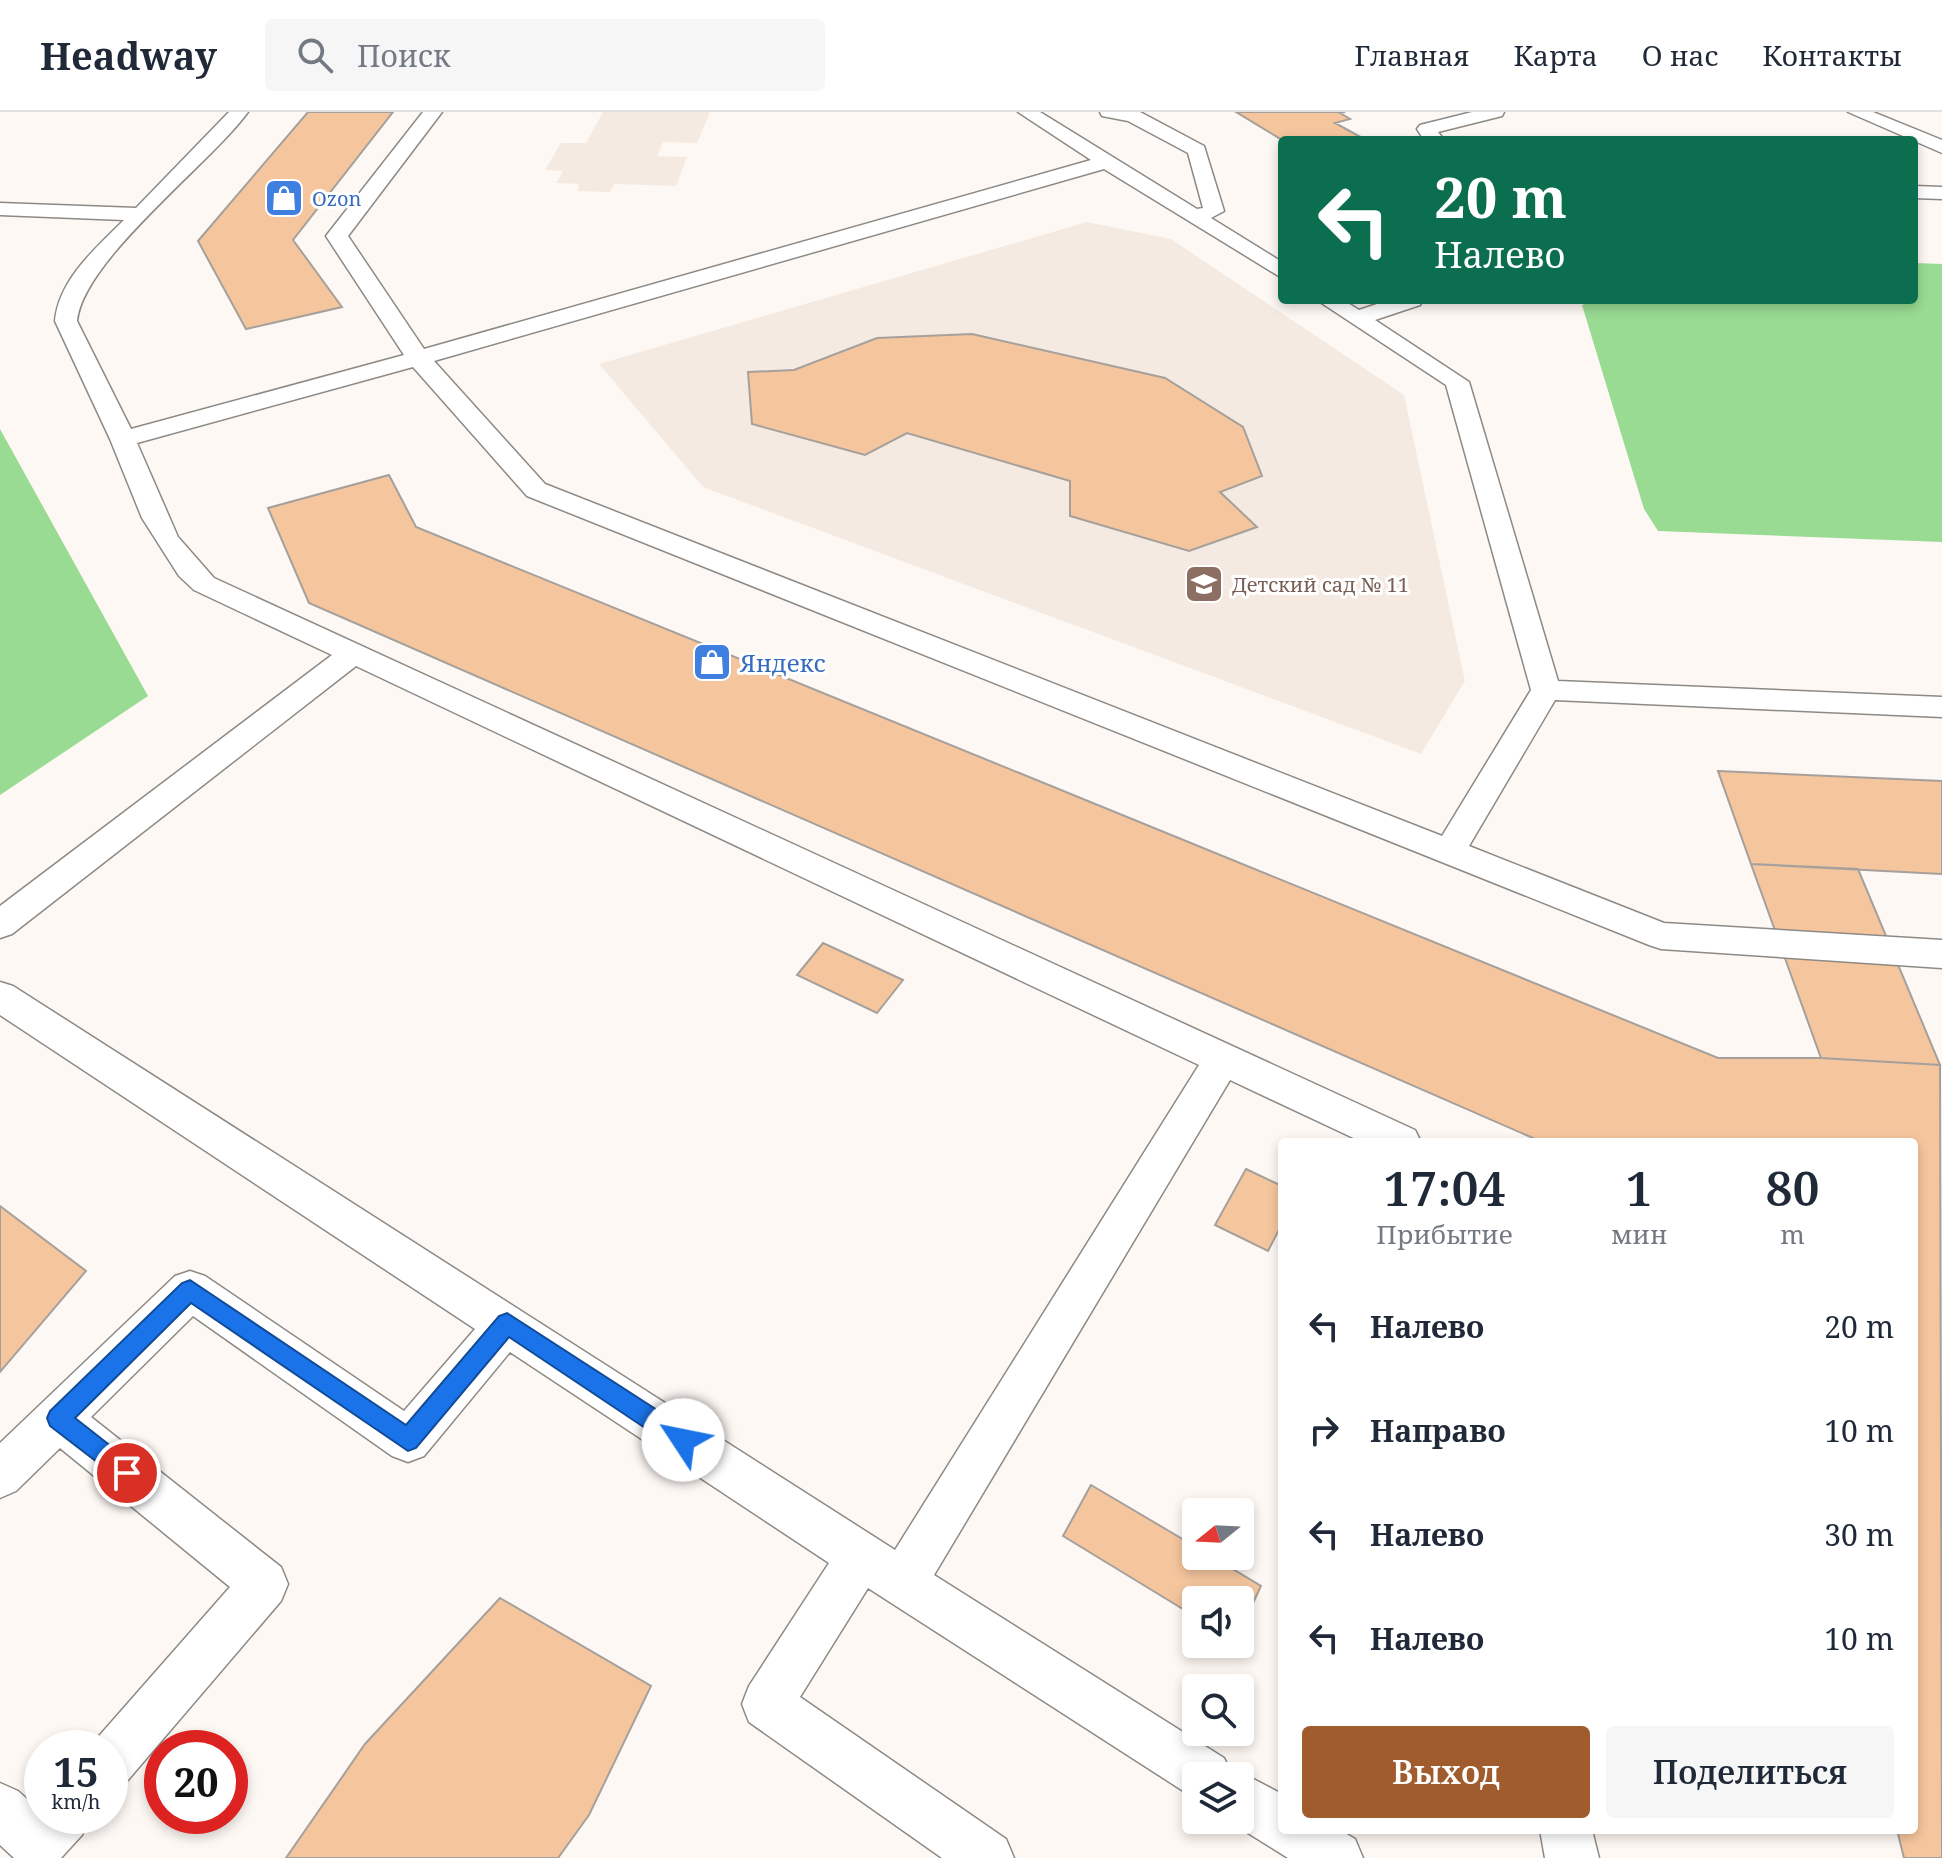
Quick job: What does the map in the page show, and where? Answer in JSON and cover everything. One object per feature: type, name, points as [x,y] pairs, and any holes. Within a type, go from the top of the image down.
[{"type":"lane","points":[[239,112],[141,214],[74,289],[65,305],[66,321],[172,551],[185,569],[204,584],[1393,1138]]},
{"type":"lane","points":[[433,112],[337,236],[418,358],[536,490],[1661,936],[1942,954]]},
{"type":"lane","points":[[1027,112],[1278,268]]},
{"type":"lane","points":[[1109,112],[1133,116],[1197,150],[1214,211],[1194,216]]},
{"type":"lane","points":[[1431,136],[1427,129],[1495,112]]},
{"type":"lane","points":[[1857,112],[1915,136]]},
{"type":"lane","points":[[1918,137],[1942,147]]},
{"type":"lane","points":[[123,439],[1106,162]]},
{"type":"lane","points":[[1918,192],[1942,193]]},
{"type":"lane","points":[[0,209],[141,214]]},
{"type":"lane","points":[[1334,304],[1457,382],[1546,690],[1449,852]]},
{"type":"lane","points":[[1357,318],[1400,304]]},
{"type":"lane","points":[[0,925],[354,653]]},
{"type":"lane","points":[[1546,690],[1942,707]]},
{"type":"lane","points":[[0,996],[507,1323],[901,1585],[1184,1762]]},
{"type":"lane","points":[[901,1585],[1223,1058]]},
{"type":"lane","points":[[0,1475],[190,1290],[408,1440],[507,1323]]},
{"type":"lane","points":[[58,1418],[264,1584],[128,1741]]},
{"type":"lane","points":[[860,1558],[767,1704],[987,1858]]},
{"type":"lane","points":[[1254,1807],[1278,1822]]},
{"type":"lane","points":[[0,1809],[24,1831]]},
{"type":"lane","points":[[27,1834],[38,1844],[47,1834]]},
{"type":"lane","points":[[1298,1834],[1336,1858]]},
{"type":"lane","points":[[1567,1834],[1572,1858]]},
{"type":"shaded area","points":[[603,112],[710,112],[697,143],[663,142],[657,156],[687,157],[676,186],[614,184],[610,192],[578,191],[579,184],[556,183],[563,171],[545,170],[561,143],[586,143]]},
{"type":"shaded area","name":"Детский сад № 11","points":[[1087,222],[1171,239],[1404,395],[1465,681],[1421,754],[703,487],[599,364]]},
{"type":"green space","points":[[1918,263],[1942,264],[1942,542],[1658,531],[1644,509],[1582,305],[1918,304]]},
{"type":"green space","points":[[0,429],[148,696],[0,795]]},
{"type":"building","points":[[308,112],[393,112],[293,240],[342,307],[246,329],[198,241]]},
{"type":"building","points":[[1236,112],[1345,112],[1340,113],[1350,119],[1335,123],[1359,136],[1278,136]]},
{"type":"building","points":[[972,334],[1165,378],[1243,427],[1262,476],[1220,492],[1257,527],[1189,551],[1070,516],[1070,481],[907,433],[865,455],[752,424],[748,372],[794,370],[877,338]]},
{"type":"building","points":[[389,475],[416,527],[1718,1058],[1821,1058],[1940,1065],[1942,1858],[1904,1858],[1898,1834],[1918,1834],[1918,1138],[1533,1138],[309,603],[268,508]]},
{"type":"building","points":[[1718,771],[1942,781],[1942,874],[1751,864]]},
{"type":"building","points":[[1751,864],[1858,869],[1940,1065],[1821,1058]]},
{"type":"building","points":[[823,943],[903,980],[877,1013],[797,975]]},
{"type":"building","points":[[1246,1169],[1278,1184],[1278,1232],[1268,1251],[1215,1225]]},
{"type":"building","points":[[0,1206],[86,1271],[0,1372]]},
{"type":"building","points":[[0,1206],[86,1271],[0,1372]]},
{"type":"building","points":[[1091,1485],[1182,1539],[1182,1570],[1234,1570],[1261,1586],[1254,1601],[1254,1586],[1182,1586],[1182,1608],[1063,1536]]},
{"type":"building","points":[[500,1598],[651,1686],[589,1815],[558,1858],[286,1858],[365,1744]]},
{"type":"building","points":[[500,1598],[651,1686],[589,1815],[558,1858],[286,1858],[365,1744]]},
{"type":"place","name":"Ozon","points":[[284,198]]},
{"type":"place","name":"Детский сад № 11","points":[[1204,584]]},
{"type":"place","name":"Яндекс","points":[[712,662]]},
{"type":"route","points":[[127,1473],[58,1418],[190,1290],[408,1440],[507,1323],[683,1440]]}]
